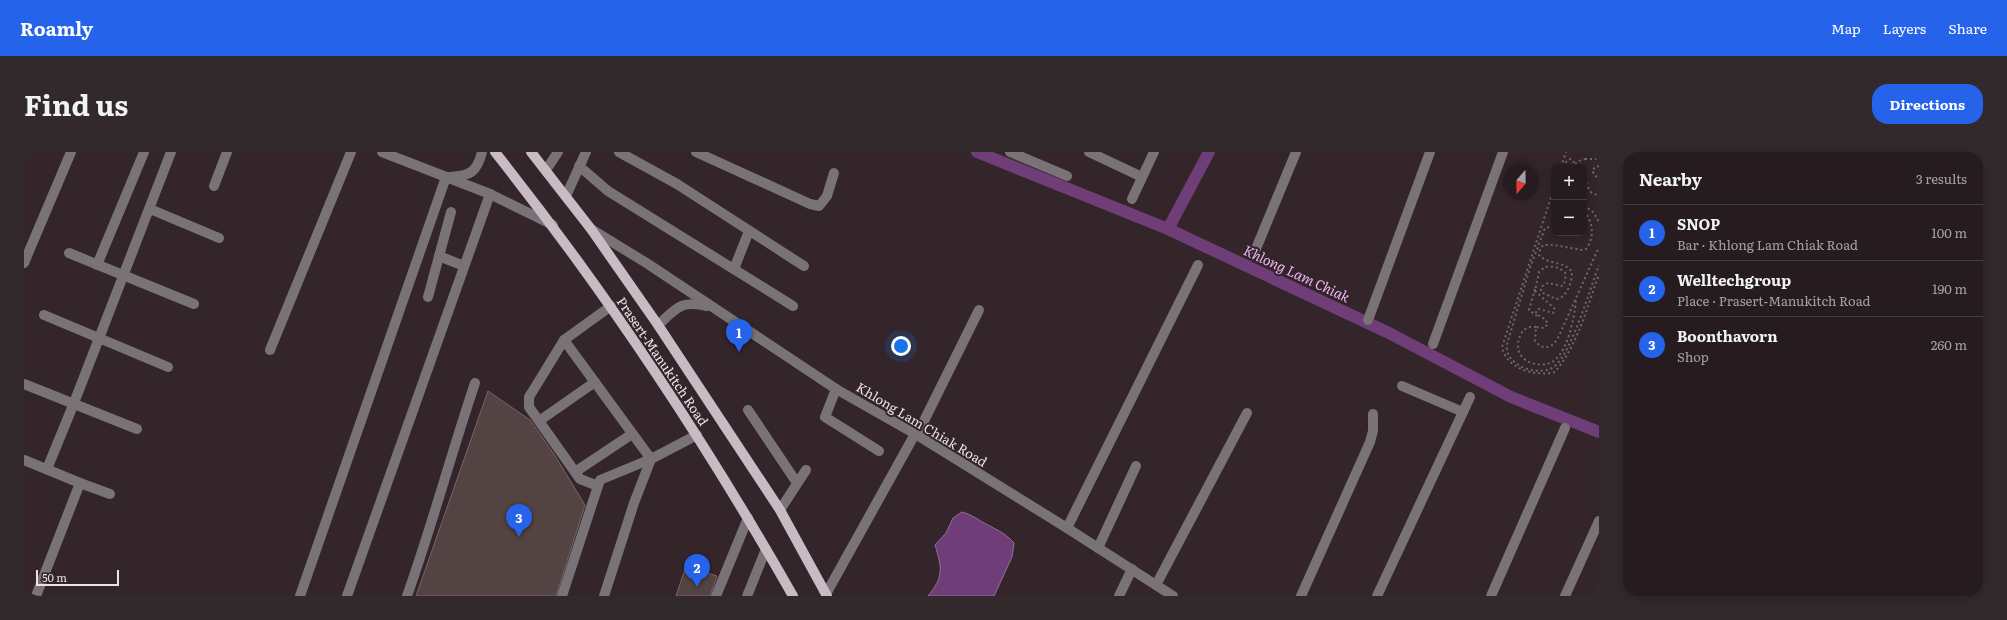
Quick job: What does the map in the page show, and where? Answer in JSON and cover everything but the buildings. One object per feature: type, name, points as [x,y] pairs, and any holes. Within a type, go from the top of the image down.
[{"type":"main road","name":"Prasert-Manukitch Road","points":[[495,152],[554,226],[611,306],[697,434],[793,596]]},
{"type":"main road","name":"Prasert-Manukitch Road","points":[[531,152],[591,229],[658,325],[780,510],[827,595]]},
{"type":"street","points":[[24,263],[27,248],[71,152]]},
{"type":"street","points":[[97,265],[144,152]]},
{"type":"street","points":[[46,469],[74,404],[172,152]]},
{"type":"street","points":[[214,186],[227,152]]},
{"type":"street","points":[[270,350],[350,152]]},
{"type":"street","points":[[382,152],[490,194],[554,226]]},
{"type":"street","points":[[446,177],[462,176],[473,171],[477,167],[482,152]]},
{"type":"street","points":[[546,170],[558,152]]},
{"type":"street","points":[[566,196],[586,152]]},
{"type":"street","points":[[619,152],[677,184],[804,266]]},
{"type":"street","points":[[696,152],[810,204],[819,206],[828,196],[834,174]]},
{"type":"street","points":[[1010,152],[1067,176]]},
{"type":"street","points":[[1089,152],[1142,177]]},
{"type":"street","points":[[1132,199],[1154,152]]},
{"type":"street","points":[[1253,256],[1296,152]]},
{"type":"street","points":[[1368,320],[1430,152]]},
{"type":"street","points":[[1433,344],[1503,152]]},
{"type":"street","points":[[579,166],[608,191],[793,306]]},
{"type":"street","points":[[300,596],[446,177]]},
{"type":"street","points":[[347,596],[490,194]]},
{"type":"street","points":[[150,209],[219,238]]},
{"type":"street","points":[[428,297],[451,212]]},
{"type":"street","points":[[591,229],[714,308]]},
{"type":"street","points":[[734,269],[750,231]]},
{"type":"street","points":[[69,253],[194,304]]},
{"type":"street","points":[[439,256],[464,266]]},
{"type":"street","points":[[1067,528],[1198,265]]},
{"type":"street","name":"Khlong Lam Chiak Road","points":[[658,325],[680,305],[693,303],[714,308],[836,389],[916,434],[1132,569],[1172,596]]},
{"type":"street","points":[[598,486],[580,479],[529,407],[529,397],[564,340],[611,306]]},
{"type":"street","points":[[827,595],[916,434],[979,310]]},
{"type":"street","points":[[44,315],[168,367]]},
{"type":"street","points":[[564,340],[650,459]]},
{"type":"street","points":[[539,422],[595,382]]},
{"type":"street","points":[[407,596],[424,550],[455,444],[475,383]]},
{"type":"street","points":[[24,384],[137,429]]},
{"type":"street","points":[[1402,386],[1463,412]]},
{"type":"street","points":[[836,389],[825,417],[879,451]]},
{"type":"street","points":[[1377,596],[1470,397]]},
{"type":"street","points":[[748,410],[797,483]]},
{"type":"street","points":[[1156,585],[1247,413]]},
{"type":"street","points":[[1301,596],[1370,442],[1373,430],[1373,414]]},
{"type":"street","points":[[1491,596],[1565,428]]},
{"type":"street","points":[[575,472],[632,434]]},
{"type":"street","points":[[562,596],[600,480],[650,459],[697,434]]},
{"type":"street","points":[[604,596],[650,459]]},
{"type":"street","points":[[24,460],[80,484],[110,494]]},
{"type":"street","points":[[1098,548],[1136,466]]},
{"type":"street","points":[[780,510],[806,470]]},
{"type":"street","points":[[36,596],[80,484]]},
{"type":"street","points":[[716,596],[748,518]]},
{"type":"street","points":[[1565,596],[1599,521]]},
{"type":"street","points":[[746,596],[766,549]]},
{"type":"street","points":[[1119,596],[1132,569]]},
{"type":"path","points":[[1563,164],[1566,152]]},
{"type":"path","points":[[1564,164],[1570,159],[1573,160],[1574,164]]},
{"type":"path","points":[[1575,164],[1585,159],[1599,159]]},
{"type":"path","points":[[1599,166],[1595,167],[1592,171],[1599,180]]},
{"type":"path","points":[[1587,188],[1590,192],[1599,195]]},
{"type":"path","points":[[1551,197],[1502,347],[1503,354],[1509,361],[1523,369],[1538,374],[1555,372],[1566,358],[1573,345],[1599,274]]},
{"type":"path","points":[[1587,207],[1594,213],[1599,222]]},
{"type":"path","points":[[1576,300],[1570,331],[1556,359],[1551,362],[1534,363],[1523,359],[1517,352],[1517,344],[1522,331],[1528,328],[1548,326],[1547,321],[1529,310],[1539,272],[1545,267],[1555,267],[1563,270],[1566,277],[1564,285],[1561,286],[1548,283],[1541,287],[1540,290],[1543,294],[1559,299],[1570,286],[1572,272],[1566,266],[1542,258],[1539,255],[1540,250],[1543,246],[1554,245],[1582,250],[1586,249],[1592,237],[1590,222],[1587,216]]},
{"type":"path","points":[[1551,227],[1545,228],[1530,268],[1506,348],[1511,358],[1521,366],[1533,371],[1546,372],[1557,364],[1575,331],[1599,265]]},
{"type":"path","points":[[1536,327],[1537,344],[1545,348],[1552,346],[1558,338],[1599,247]]},
{"type":"path","points":[[1535,289],[1555,309],[1553,313],[1536,309],[1536,314],[1538,316]]},
{"type":"shaded area","points":[[962,512],[972,516],[1008,537],[1014,543],[1012,557],[994,596],[928,596],[937,583],[940,572],[939,560],[935,545],[946,533],[953,518]]},
{"type":"waterway","name":"Khlong Lam Chiak","points":[[977,152],[1168,229],[1389,333],[1511,397],[1599,432]]},
{"type":"waterway","points":[[1168,229],[1209,152]]},
{"type":"place","name":"SNOP","points":[[739,352]]},
{"type":"place","name":"Boonthavorn","points":[[519,537]]},
{"type":"place","name":"Welltechgroup","points":[[697,587]]}]
